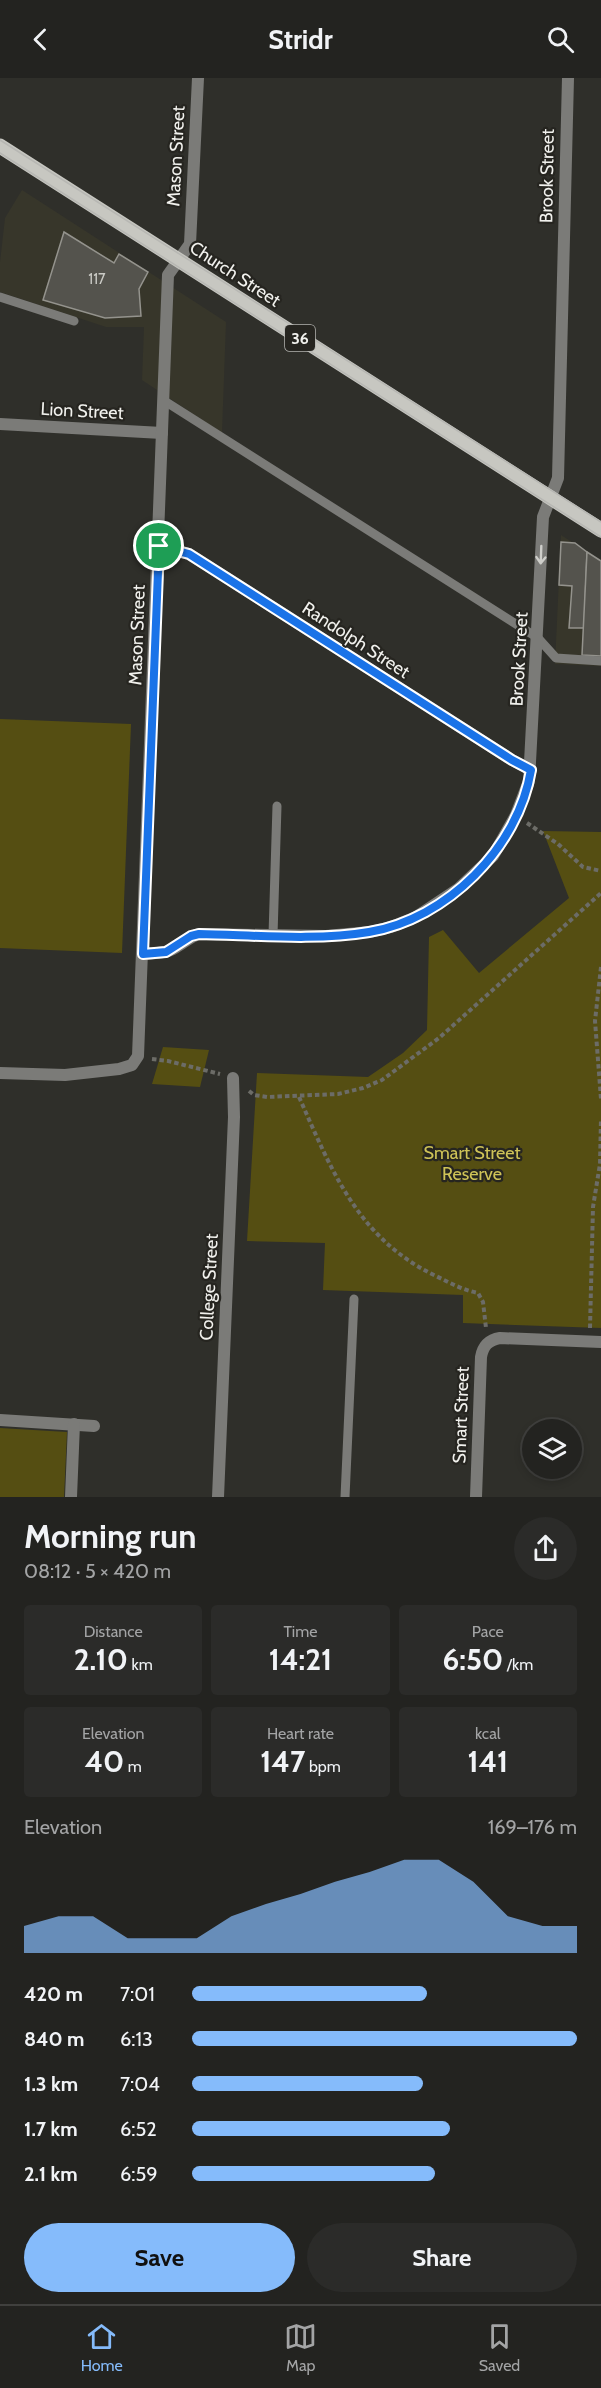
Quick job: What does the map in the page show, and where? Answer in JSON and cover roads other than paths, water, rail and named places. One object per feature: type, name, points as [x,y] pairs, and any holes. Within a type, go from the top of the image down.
[{"type":"main road","name":"Church Street","points":[[0,146],[601,530]]},
{"type":"street","name":"Mason Street","points":[[0,1072],[65,1075],[119,1069],[132,1065],[138,1056],[168,275],[190,244],[198,78]]},
{"type":"street","name":"Brook Street","points":[[143,954],[166,952],[191,936],[199,934],[326,936],[391,927],[416,917],[458,889],[478,872],[493,856],[516,816],[531,770],[543,517],[558,478],[568,78]]},
{"type":"street","name":"Lion Street","points":[[0,424],[162,433]]},
{"type":"street","name":"Randolph Street","points":[[159,546],[189,554],[531,770]]},
{"type":"street","name":"College Street","points":[[218,1497],[234,1117],[233,1078]]},
{"type":"street","name":"Smart Street","points":[[476,1497],[481,1358],[487,1343],[500,1338],[595,1342]]},
{"type":"street","points":[[0,1420],[94,1426]]},
{"type":"street","points":[[71,1497],[74,1424]]},
{"type":"lane","points":[[0,297],[74,321]]},
{"type":"lane","points":[[163,400],[538,638],[556,658],[601,661]]},
{"type":"lane","points":[[273,935],[277,806]]},
{"type":"lane","points":[[345,1497],[354,1299]]},
{"type":"tram line","points":[[0,140],[601,522]]},
{"type":"tram line","points":[[0,153],[601,537]]},
{"type":"park label","name":"Smart Street Reserve","points":[[472,1163]]}]
